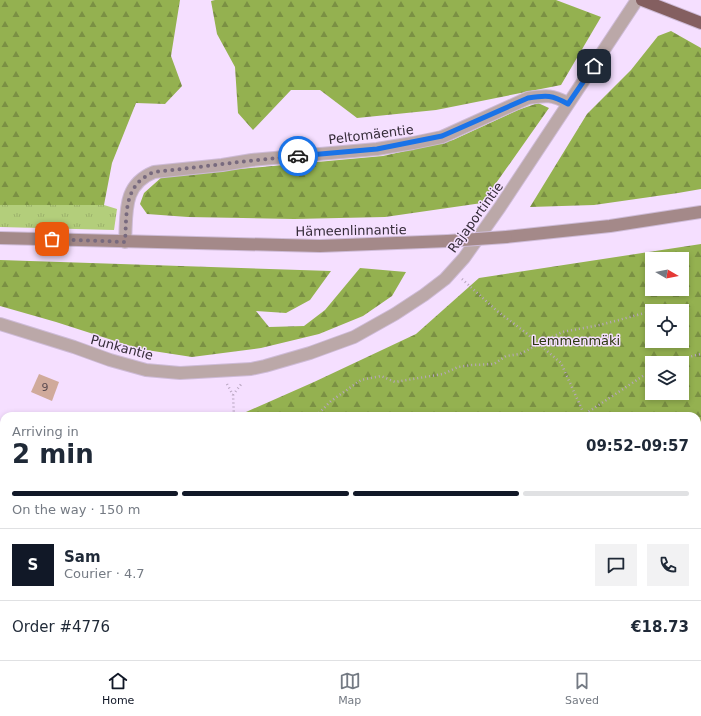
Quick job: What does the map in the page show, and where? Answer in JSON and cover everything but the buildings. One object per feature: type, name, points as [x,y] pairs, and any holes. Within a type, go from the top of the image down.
[{"type":"highway","points":[[642,0],[701,23]]},
{"type":"main road","name":"Hämeenlinnantie","points":[[0,238],[320,246],[448,242],[610,226],[701,212]]},
{"type":"street","name":"Rajaportintie","points":[[265,366],[310,353],[354,337],[395,314],[445,279],[464,258],[500,207],[637,0]]},
{"type":"street","name":"Peltomäentie","points":[[125,242],[127,203],[131,192],[136,183],[144,176],[154,172],[222,165],[252,160],[377,149],[442,136],[528,98],[554,96],[568,104]]},
{"type":"street","name":"Punkantie","points":[[0,324],[110,360],[146,370],[180,373],[250,369],[265,366]]},
{"type":"path","points":[[453,270],[497,311],[539,343],[561,363],[582,412]]},
{"type":"path","points":[[320,412],[331,401],[360,380],[381,376],[395,382],[443,374],[458,368],[472,365],[494,364],[506,356],[520,354],[562,332],[600,325],[645,313]]},
{"type":"path","points":[[689,357],[701,354]]},
{"type":"path","points":[[220,371],[233,396],[234,412]]},
{"type":"path","points":[[590,412],[645,375]]},
{"type":"green space","points":[[0,0],[180,0],[171,56],[182,86],[165,104],[136,103],[112,163],[104,205],[0,205]]},
{"type":"green space","points":[[556,0],[601,17],[561,85],[436,110],[357,118],[320,90],[291,90],[253,130],[238,113],[235,67],[217,34],[211,1]]},
{"type":"green space","points":[[671,31],[701,48],[701,189],[594,205],[530,207],[587,114],[631,70],[658,36]]},
{"type":"green space","points":[[538,103],[549,108],[482,203],[385,217],[294,219],[188,217],[147,214],[140,204],[144,193],[163,176],[383,156],[453,140],[518,110]]},
{"type":"green space","points":[[0,205],[104,205],[117,209],[114,230],[0,227]]},
{"type":"green space","name":"Lemmenmäki","points":[[701,244],[701,412],[246,412],[416,334],[479,278],[645,253],[645,296],[689,296],[689,252],[649,252]]},
{"type":"green space","points":[[0,260],[331,271],[310,300],[286,313],[256,311],[269,327],[304,326],[325,310],[360,268],[406,272],[392,296],[363,316],[319,334],[261,348],[192,357],[140,349],[0,306]]},
{"type":"way so far","points":[[52,239],[125,242],[127,203],[131,192],[136,183],[144,176],[154,172],[298,156]]},
{"type":"route","points":[[298,156],[377,149],[442,136],[528,98],[554,96],[568,104],[594,66]]}]
